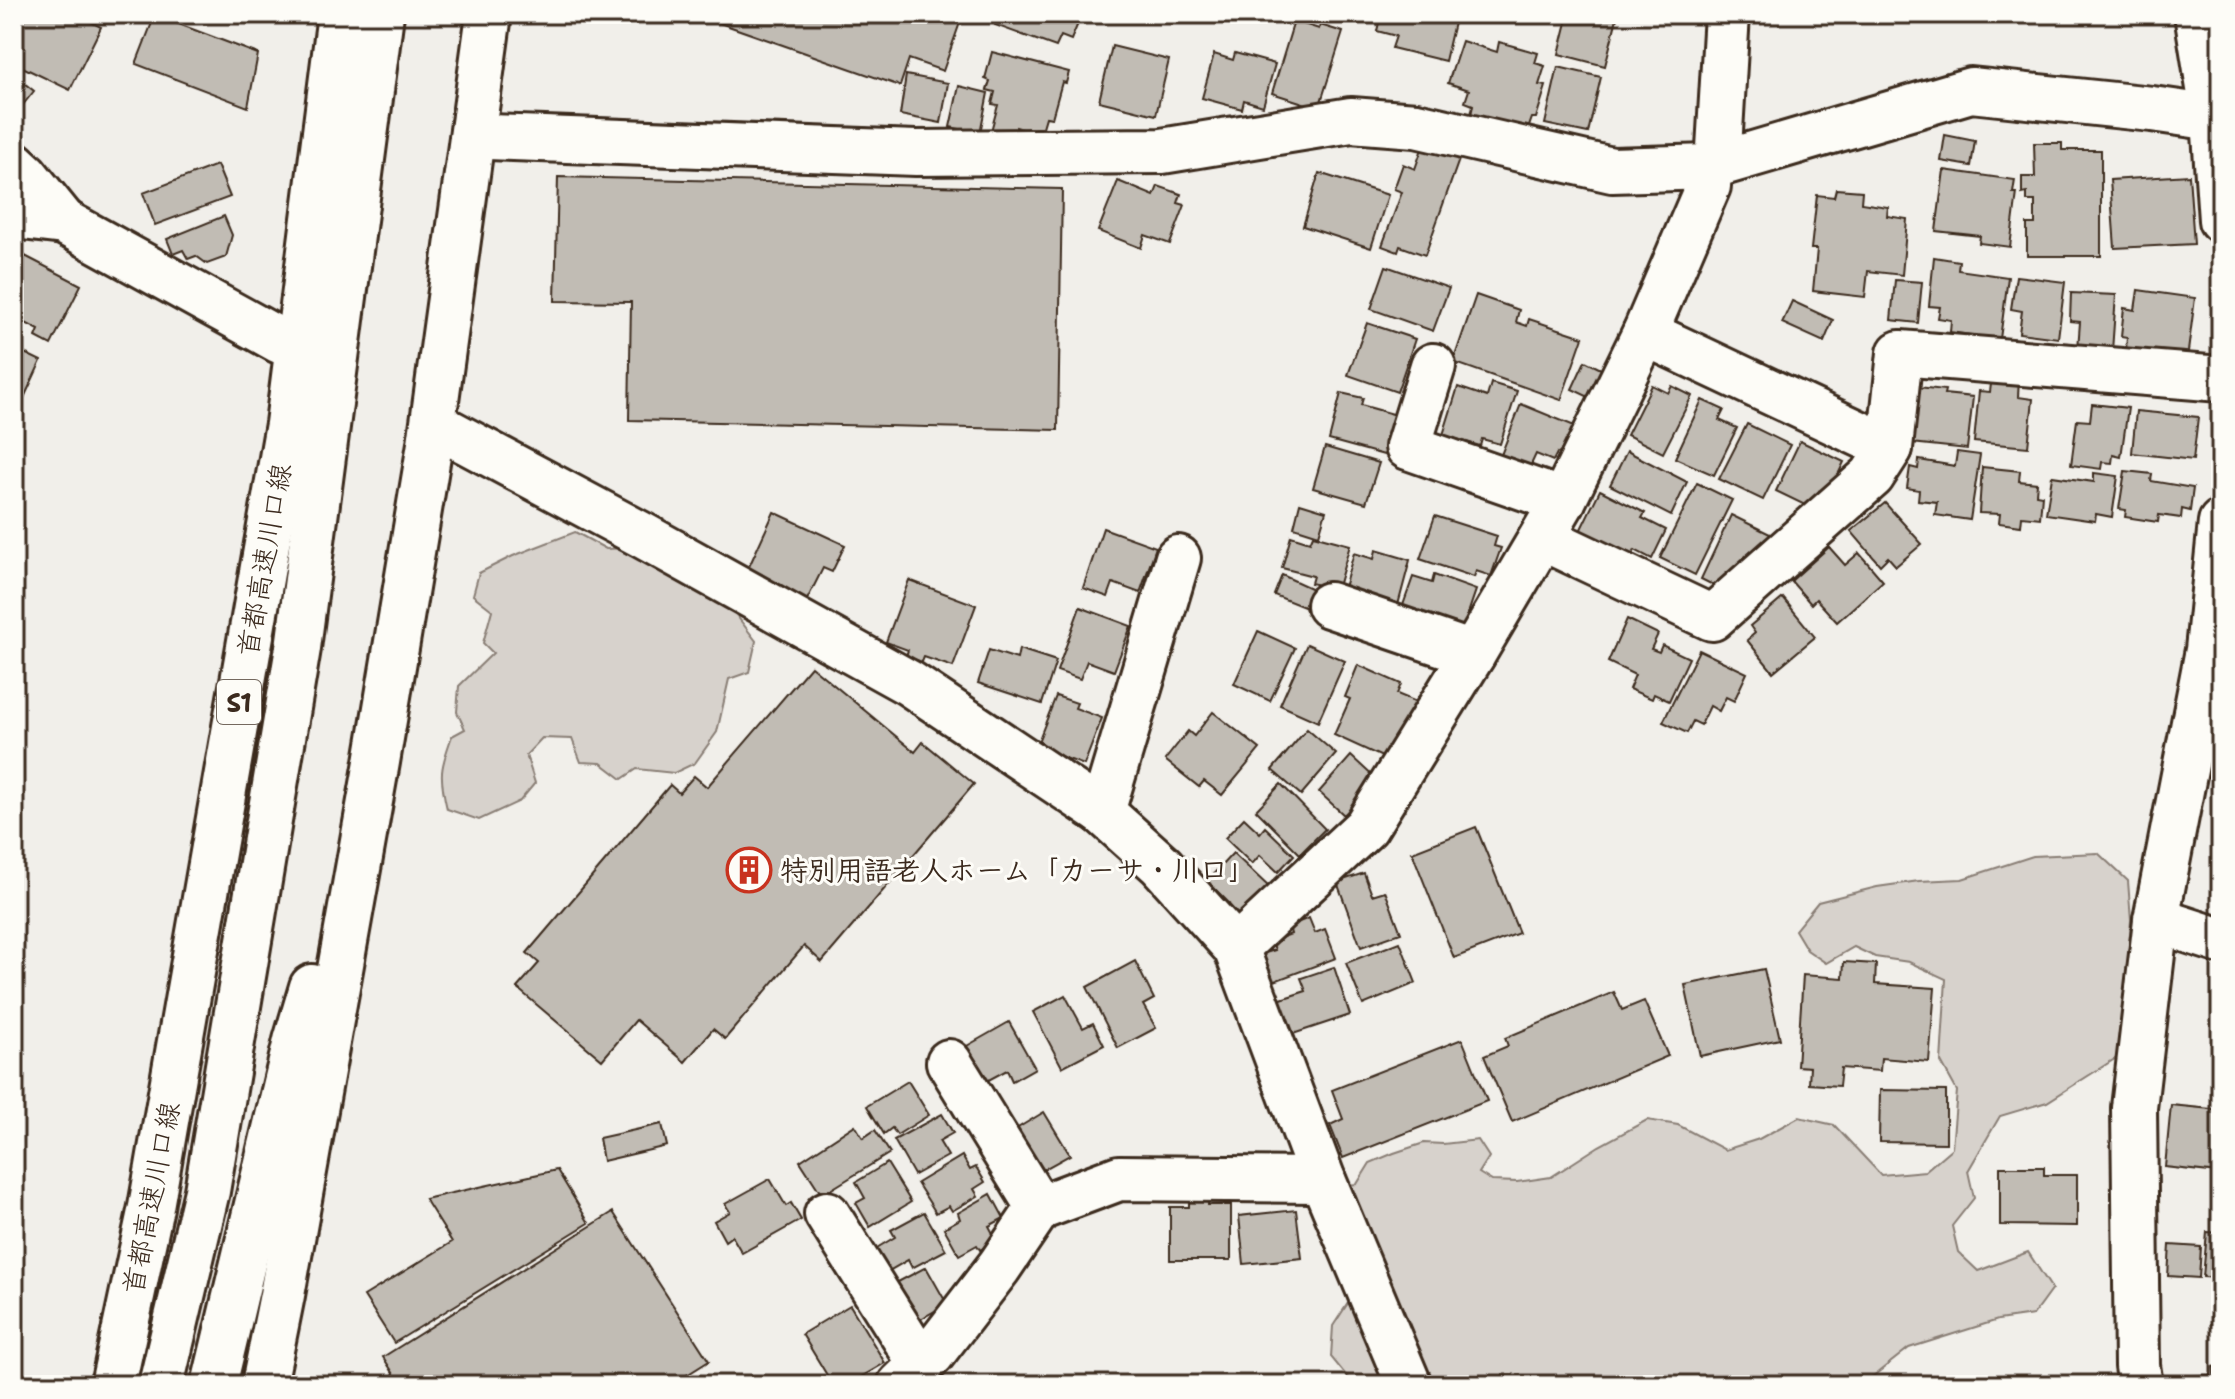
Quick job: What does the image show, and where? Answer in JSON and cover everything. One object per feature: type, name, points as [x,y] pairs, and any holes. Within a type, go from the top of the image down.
[{"type":"main road","name":"首都高速川口線","points":[[113,1385],[151,1207],[288,424],[340,14]]},
{"type":"main road","points":[[161,1385],[207,1191],[298,648],[381,14]]},
{"type":"main road","points":[[264,1385],[377,762],[430,444],[489,14]]},
{"type":"main road","points":[[1236,948],[1366,827],[1553,520],[1645,333],[1708,186],[1714,166],[1727,14]]},
{"type":"main road","points":[[2197,14],[2217,119],[2221,220]]},
{"type":"main road","points":[[489,137],[916,153],[1162,151],[1351,120],[1416,125],[1612,170],[1714,166],[1971,90],[2217,119]]},
{"type":"main road","points":[[14,164],[64,222]]},
{"type":"main road","points":[[14,216],[64,222],[280,341]]},
{"type":"main road","points":[[1645,333],[1890,448]]},
{"type":"main road","points":[[1433,366],[1408,447],[1553,520],[1712,618],[1872,476],[1890,448],[1900,353],[2221,379]]},
{"type":"main road","points":[[449,432],[909,683],[1102,812],[1161,865],[1236,948],[1323,1180],[1409,1385]]},
{"type":"main road","points":[[2140,1385],[2134,1108],[2156,920],[2215,651],[2221,522]]},
{"type":"main road","points":[[1102,812],[1178,558]]},
{"type":"main road","points":[[1329,605],[1473,654]]},
{"type":"main road","points":[[214,1385],[296,1041],[377,762]]},
{"type":"main road","points":[[2156,920],[2221,941]]},
{"type":"main road","points":[[949,1062],[1039,1208]]},
{"type":"main road","points":[[827,1214],[910,1375],[932,1354],[999,1267],[1039,1208],[1119,1178],[1323,1180]]},
{"type":"shaded area","points":[[575,532],[606,549],[629,548],[714,586],[756,641],[749,672],[729,679],[717,732],[695,763],[674,773],[637,769],[622,779],[601,763],[581,762],[572,739],[542,738],[526,755],[535,783],[520,801],[479,820],[447,809],[443,765],[452,736],[465,729],[457,712],[459,686],[493,653],[483,643],[492,610],[473,595],[479,573]]},
{"type":"shaded area","points":[[2098,853],[2128,881],[2131,920],[2121,1055],[2047,1102],[2000,1116],[1968,1171],[1974,1198],[1952,1226],[1958,1252],[1978,1271],[2028,1252],[2052,1289],[2033,1315],[1998,1320],[1909,1348],[1862,1385],[1350,1385],[1349,1379],[1331,1357],[1333,1326],[1348,1303],[1337,1186],[1357,1184],[1370,1163],[1424,1143],[1478,1140],[1489,1157],[1479,1173],[1492,1181],[1517,1182],[1551,1177],[1647,1120],[1678,1125],[1725,1150],[1759,1139],[1799,1117],[1834,1125],[1881,1175],[1925,1171],[1952,1148],[1957,1091],[1941,1062],[1946,979],[1909,962],[1875,957],[1854,947],[1826,963],[1807,950],[1795,930],[1818,902],[1877,887],[1962,879],[2033,856]]},
{"type":"building","points":[[16,14],[75,14],[101,27],[70,90],[14,63]]},
{"type":"building","points":[[694,14],[963,14],[943,71],[909,59],[900,86]]},
{"type":"building","points":[[999,14],[1082,14],[1071,40],[1061,36],[1056,47],[995,25]]},
{"type":"building","points":[[1381,14],[1456,14],[1445,61],[1392,48],[1396,36],[1377,31]]},
{"type":"building","points":[[1569,14],[1613,14],[1612,17],[1617,18],[1605,66],[1559,54]]},
{"type":"building","points":[[155,15],[258,54],[248,107],[136,64]]},
{"type":"building","points":[[1294,21],[1343,32],[1319,108],[1272,93]]},
{"type":"building","points":[[1462,41],[1497,52],[1499,42],[1538,53],[1535,63],[1545,66],[1539,85],[1546,86],[1536,118],[1532,118],[1527,132],[1471,115],[1473,105],[1465,102],[1469,90],[1448,83]]},
{"type":"building","points":[[1112,46],[1169,60],[1156,115],[1099,101]]},
{"type":"building","points":[[992,52],[1069,72],[1066,83],[1062,82],[1052,118],[1046,117],[1041,134],[1016,127],[1014,137],[991,131],[998,105],[992,104],[995,92],[987,90],[990,81],[985,79]]},
{"type":"building","points":[[1235,53],[1275,64],[1263,106],[1244,100],[1242,109],[1202,98],[1214,54],[1233,60]]},
{"type":"building","points":[[1558,67],[1601,77],[1588,133],[1545,124]]},
{"type":"building","points":[[14,75],[34,91],[14,116]]},
{"type":"building","points":[[906,75],[948,83],[941,123],[900,115]]},
{"type":"building","points":[[959,86],[988,93],[980,133],[950,127]]},
{"type":"building","points":[[1945,135],[1975,141],[1971,166],[1941,161]]},
{"type":"building","points":[[1425,140],[1461,154],[1425,255],[1400,246],[1398,252],[1382,246],[1402,192],[1394,189],[1403,164],[1415,169]]},
{"type":"building","points":[[2034,143],[2062,143],[2062,150],[2101,150],[2101,256],[2027,256],[2027,224],[2035,224],[2035,201],[2027,201],[2027,193],[2022,194],[2022,177],[2035,177]]},
{"type":"building","points":[[217,165],[230,197],[155,225],[143,193]]},
{"type":"building","points":[[1944,170],[2015,180],[2013,193],[2017,193],[2010,247],[1979,243],[1980,236],[1936,231]]},
{"type":"building","points":[[1319,173],[1388,195],[1371,248],[1303,226]]},
{"type":"building","points":[[2189,175],[2194,244],[2115,248],[2110,180]]},
{"type":"building","points":[[558,177],[1062,189],[1058,430],[629,420],[631,302],[555,301]]},
{"type":"building","points":[[1118,181],[1154,196],[1158,186],[1181,194],[1178,203],[1185,205],[1170,244],[1145,235],[1141,248],[1098,231]]},
{"type":"building","points":[[1836,189],[1862,191],[1861,203],[1888,207],[1887,216],[1907,219],[1902,275],[1868,271],[1865,297],[1813,291],[1817,249],[1811,249],[1817,195],[1834,197]]},
{"type":"building","points":[[224,216],[232,235],[226,257],[207,264],[196,256],[188,259],[183,250],[173,254],[167,239]]},
{"type":"building","points":[[25,256],[81,285],[51,345],[36,337],[39,330],[14,317],[14,278]]},
{"type":"building","points":[[1934,257],[1959,261],[1958,270],[2008,277],[2000,339],[1950,332],[1951,320],[1938,318],[1940,307],[1929,306]]},
{"type":"building","points":[[1386,266],[1449,288],[1433,331],[1371,309]]},
{"type":"building","points":[[2016,276],[2065,282],[2058,338],[2019,333],[2022,311],[2011,309]]},
{"type":"building","points":[[1895,280],[1922,282],[1918,323],[1891,320]]},
{"type":"building","points":[[2138,290],[2195,298],[2187,359],[2126,350],[2127,337],[2121,336],[2124,308],[2135,310]]},
{"type":"building","points":[[2071,293],[2116,295],[2112,351],[2078,349],[2080,322],[2070,321]]},
{"type":"building","points":[[1476,295],[1519,310],[1516,322],[1527,326],[1529,319],[1583,337],[1561,400],[1453,362]]},
{"type":"building","points":[[1792,301],[1833,320],[1824,342],[1782,323]]},
{"type":"building","points":[[1367,323],[1415,339],[1397,392],[1348,375]]},
{"type":"building","points":[[14,348],[41,361],[23,400],[14,395]]},
{"type":"building","points":[[1585,361],[1605,371],[1593,399],[1572,389]]},
{"type":"building","points":[[1992,376],[2019,378],[2018,397],[2033,399],[2028,447],[1974,442],[1979,391],[1990,392]]},
{"type":"building","points":[[1491,383],[1517,391],[1500,444],[1482,439],[1480,446],[1443,435],[1458,387],[1487,397]]},
{"type":"building","points":[[1652,385],[1668,393],[1672,386],[1692,396],[1663,453],[1627,435]]},
{"type":"building","points":[[1918,387],[1973,397],[1967,449],[1912,443]]},
{"type":"building","points":[[1341,393],[1363,398],[1361,405],[1400,416],[1384,455],[1329,440]]},
{"type":"building","points":[[1702,400],[1724,410],[1719,420],[1737,428],[1714,475],[1675,458]]},
{"type":"building","points":[[1521,404],[1577,427],[1565,456],[1557,453],[1553,461],[1536,454],[1530,467],[1501,455]]},
{"type":"building","points":[[2092,404],[2128,408],[2121,457],[2113,455],[2112,463],[2102,462],[2101,469],[2071,465],[2077,420],[2090,421]]},
{"type":"building","points":[[2136,411],[2198,417],[2193,460],[2132,453]]},
{"type":"building","points":[[1747,424],[1790,445],[1763,500],[1719,479]]},
{"type":"building","points":[[1800,441],[1844,462],[1828,496],[1819,491],[1811,508],[1776,491]]},
{"type":"building","points":[[1325,447],[1379,463],[1366,503],[1313,488]]},
{"type":"building","points":[[1627,451],[1687,482],[1671,516],[1610,485]]},
{"type":"building","points":[[1957,452],[1980,455],[1970,520],[1935,515],[1937,502],[1918,500],[1919,490],[1907,488],[1910,467],[1918,469],[1919,460],[1955,466]]},
{"type":"building","points":[[1982,467],[2020,471],[2019,481],[2037,483],[2036,494],[2042,495],[2040,518],[2022,516],[2021,526],[1999,523],[2000,514],[1979,513]]},
{"type":"building","points":[[2125,471],[2152,474],[2151,481],[2193,488],[2190,511],[2182,509],[2181,518],[2159,515],[2158,522],[2125,517],[2126,510],[2119,509]]},
{"type":"building","points":[[2094,473],[2118,476],[2112,517],[2096,514],[2095,521],[2046,514],[2052,476],[2094,482]]},
{"type":"building","points":[[1697,483],[1732,500],[1695,575],[1660,558]]},
{"type":"building","points":[[1600,490],[1645,513],[1642,518],[1666,530],[1652,559],[1635,550],[1632,556],[1580,531]]},
{"type":"building","points":[[1300,503],[1326,511],[1319,535],[1294,527]]},
{"type":"building","points":[[1885,503],[1922,544],[1896,566],[1888,557],[1880,565],[1851,531]]},
{"type":"building","points":[[774,512],[845,545],[832,572],[823,568],[807,600],[747,571]]},
{"type":"building","points":[[1731,515],[1772,535],[1755,569],[1721,589],[1701,579]]},
{"type":"building","points":[[1435,516],[1497,536],[1494,546],[1501,548],[1491,576],[1476,571],[1474,577],[1420,559]]},
{"type":"building","points":[[1103,528],[1156,547],[1140,593],[1113,583],[1108,597],[1083,588]]},
{"type":"building","points":[[1313,535],[1350,545],[1337,590],[1311,583],[1313,576],[1282,568],[1291,536],[1310,542]]},
{"type":"building","points":[[1829,547],[1845,565],[1859,553],[1883,581],[1837,622],[1816,599],[1811,604],[1791,581]]},
{"type":"building","points":[[1376,550],[1410,560],[1398,605],[1343,591],[1354,553],[1374,559]]},
{"type":"building","points":[[1282,575],[1317,591],[1309,609],[1274,595]]},
{"type":"building","points":[[1434,575],[1476,590],[1462,631],[1401,611],[1413,577],[1432,583]]},
{"type":"building","points":[[909,580],[976,605],[953,667],[924,657],[922,662],[906,656],[908,650],[886,642]]},
{"type":"building","points":[[1783,598],[1815,637],[1773,672],[1747,640],[1755,633],[1750,626]]},
{"type":"building","points":[[1080,607],[1131,626],[1114,671],[1087,661],[1080,679],[1057,671]]},
{"type":"building","points":[[1627,619],[1658,634],[1651,649],[1659,652],[1662,645],[1689,658],[1669,701],[1654,694],[1652,699],[1629,689],[1635,675],[1608,662]]},
{"type":"building","points":[[1258,631],[1295,648],[1270,701],[1234,684]]},
{"type":"building","points":[[1307,644],[1345,661],[1318,722],[1280,705]]},
{"type":"building","points":[[1019,649],[1056,661],[1042,704],[978,683],[989,650],[1017,659]]},
{"type":"building","points":[[1699,650],[1747,673],[1734,701],[1726,697],[1719,711],[1710,706],[1701,725],[1693,721],[1687,733],[1663,722]]},
{"type":"building","points":[[1358,665],[1401,684],[1397,694],[1419,703],[1393,762],[1334,735],[1350,699],[1345,697]]},
{"type":"building","name":"特別用語老人ホーム「カーサ・川口」","points":[[811,666],[915,752],[923,742],[974,784],[822,962],[804,946],[725,1039],[713,1029],[685,1062],[636,1020],[602,1060],[517,988],[539,963],[527,953],[670,785],[679,793],[694,776],[707,787]]},
{"type":"building","points":[[1056,696],[1077,703],[1075,708],[1102,718],[1084,765],[1036,747]]},
{"type":"building","points":[[1213,712],[1260,749],[1222,795],[1204,781],[1199,787],[1165,760],[1188,731],[1194,736]]},
{"type":"building","points":[[1307,729],[1336,754],[1301,795],[1272,770]]},
{"type":"building","points":[[1351,756],[1377,780],[1344,815],[1319,792]]},
{"type":"building","points":[[1281,784],[1325,829],[1300,854],[1256,810]]},
{"type":"building","points":[[1244,818],[1260,833],[1265,827],[1294,855],[1278,872],[1260,855],[1252,864],[1225,838]]},
{"type":"building","points":[[1476,827],[1519,933],[1454,958],[1412,852]]},
{"type":"building","points":[[1233,853],[1270,888],[1240,920],[1225,907],[1229,903],[1207,881]]},
{"type":"building","points":[[1364,873],[1372,895],[1385,891],[1401,933],[1361,947],[1337,882]]},
{"type":"building","points":[[1309,918],[1315,933],[1325,929],[1336,958],[1272,982],[1262,954],[1275,950],[1272,941],[1291,934],[1289,926]]},
{"type":"building","points":[[1400,942],[1416,983],[1363,1005],[1346,963]]},
{"type":"building","points":[[1135,961],[1154,999],[1143,1005],[1156,1028],[1118,1048],[1087,987]]},
{"type":"building","points":[[1844,962],[1876,964],[1875,984],[1935,988],[1929,1062],[1881,1058],[1880,1071],[1841,1068],[1839,1086],[1809,1084],[1810,1067],[1797,1066],[1803,975],[1843,978]]},
{"type":"building","points":[[1334,967],[1350,1015],[1290,1035],[1278,1000],[1306,991],[1301,978]]},
{"type":"building","points":[[1764,969],[1780,1039],[1700,1056],[1685,985]]},
{"type":"building","points":[[1614,992],[1622,1010],[1644,1001],[1668,1056],[1512,1122],[1484,1056],[1508,1046],[1505,1038]]},
{"type":"building","points":[[1065,995],[1083,1028],[1093,1023],[1104,1045],[1062,1067],[1033,1012]]},
{"type":"building","points":[[1009,1022],[1035,1068],[1012,1081],[1007,1070],[985,1082],[965,1047]]},
{"type":"building","points":[[1462,1039],[1487,1101],[1343,1158],[1330,1125],[1343,1119],[1332,1090]]},
{"type":"building","points":[[908,1081],[929,1115],[897,1135],[892,1128],[884,1134],[867,1106]]},
{"type":"building","points":[[1880,1090],[1946,1091],[1946,1143],[1879,1142]]},
{"type":"building","points":[[2171,1105],[2221,1110],[2221,1184],[2217,1184],[2218,1173],[2165,1167]]},
{"type":"building","points":[[1044,1112],[1070,1155],[1041,1171],[1016,1129]]},
{"type":"building","points":[[942,1114],[953,1133],[939,1141],[948,1156],[914,1175],[894,1140]]},
{"type":"building","points":[[662,1124],[667,1146],[603,1161],[599,1138]]},
{"type":"building","points":[[855,1125],[863,1138],[875,1130],[890,1153],[822,1195],[800,1161]]},
{"type":"building","points":[[962,1156],[970,1170],[976,1167],[985,1182],[974,1189],[978,1196],[952,1211],[949,1206],[936,1213],[917,1183]]},
{"type":"building","points":[[887,1163],[911,1202],[870,1227],[856,1203],[865,1198],[856,1182]]},
{"type":"building","points":[[2000,1167],[2044,1167],[2044,1175],[2077,1175],[2077,1226],[2000,1225]]},
{"type":"building","points":[[557,1170],[589,1223],[394,1343],[364,1296],[452,1242],[425,1199]]},
{"type":"building","points":[[770,1179],[786,1206],[791,1203],[801,1220],[742,1253],[732,1236],[725,1241],[714,1221],[730,1212],[725,1204]]},
{"type":"building","points":[[991,1194],[1004,1218],[989,1226],[997,1241],[980,1250],[977,1245],[959,1255],[944,1228],[960,1219],[958,1213]]},
{"type":"building","points":[[1208,1197],[1208,1205],[1231,1205],[1231,1260],[1170,1260],[1170,1207],[1189,1207],[1189,1198]]},
{"type":"building","points":[[1296,1210],[1302,1258],[1244,1264],[1239,1216]]},
{"type":"building","points":[[613,1212],[709,1361],[671,1385],[401,1385],[383,1357]]},
{"type":"building","points":[[924,1212],[946,1250],[912,1268],[908,1260],[887,1272],[875,1249],[895,1237],[891,1230]]},
{"type":"building","points":[[2207,1232],[2221,1233],[2221,1278],[2203,1277]]},
{"type":"building","points":[[2170,1245],[2201,1247],[2199,1278],[2168,1276]]},
{"type":"building","points":[[926,1267],[947,1304],[917,1321],[896,1283]]},
{"type":"building","points":[[850,1305],[885,1363],[847,1385],[833,1385],[802,1334]]},
{"type":"building","points":[[2221,1366],[2221,1385],[2214,1385],[2213,1367]]},
{"type":"building","points":[[2210,1375],[2210,1385],[2195,1385],[2194,1376]]},
{"type":"place","name":"特別用語老人ホーム「カーサ・川口」","points":[[749,870]]}]
